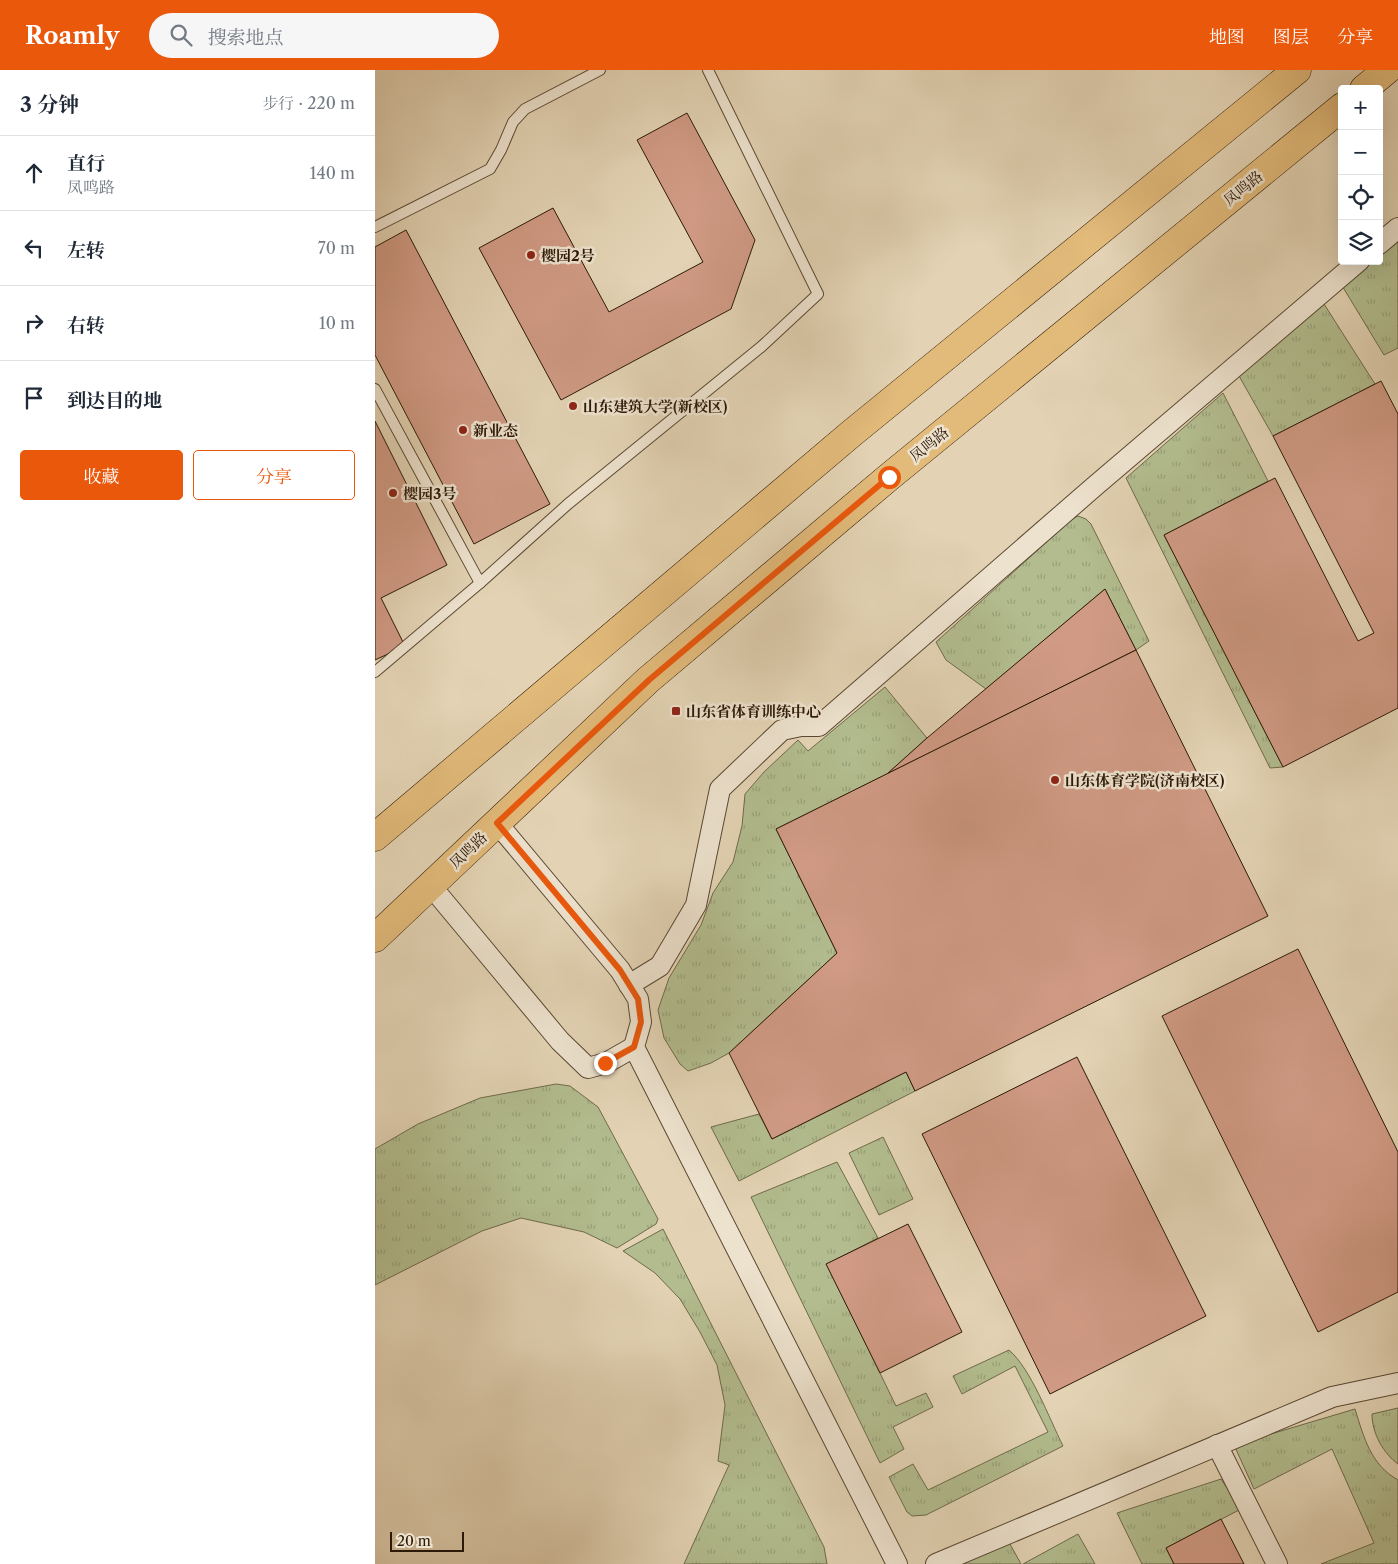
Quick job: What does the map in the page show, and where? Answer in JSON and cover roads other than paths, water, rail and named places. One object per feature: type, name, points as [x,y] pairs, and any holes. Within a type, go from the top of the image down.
[{"type":"main road","points":[[375,837],[853,433],[1297,70]]},
{"type":"main road","points":[[1369,85],[1387,70]]},
{"type":"main road","name":"凤鸣路","points":[[375,938],[663,667],[896,471],[1338,110]]},
{"type":"street","points":[[1383,241],[1398,228]]},
{"type":"street","points":[[629,985],[660,966],[696,905],[721,790],[782,730],[801,726],[819,726],[1087,493],[1354,265]]},
{"type":"street","points":[[497,823],[620,970],[638,999],[641,1022],[634,1047],[897,1564]]},
{"type":"street","points":[[431,886],[560,1041],[588,1068],[605,1063],[634,1047]]},
{"type":"street","points":[[936,1564],[1332,1397],[1398,1383]]},
{"type":"street","points":[[1217,1445],[1277,1564]]},
{"type":"lane","points":[[375,227],[490,170],[513,122],[525,109],[600,70]]},
{"type":"lane","points":[[375,672],[480,583],[568,504],[761,347],[818,294],[707,70]]},
{"type":"lane","points":[[375,389],[480,583]]},
{"type":"place","name":"樱园2号","points":[[531,255]]},
{"type":"place","name":"山东建筑大学(新校区)","points":[[573,406]]},
{"type":"place","name":"新业态","points":[[463,430]]},
{"type":"place","name":"樱园3号","points":[[393,493]]},
{"type":"place","name":"山东省体育训练中心","points":[[676,711]]},
{"type":"place","name":"山东体育学院(济南校区)","points":[[1055,780]]}]
